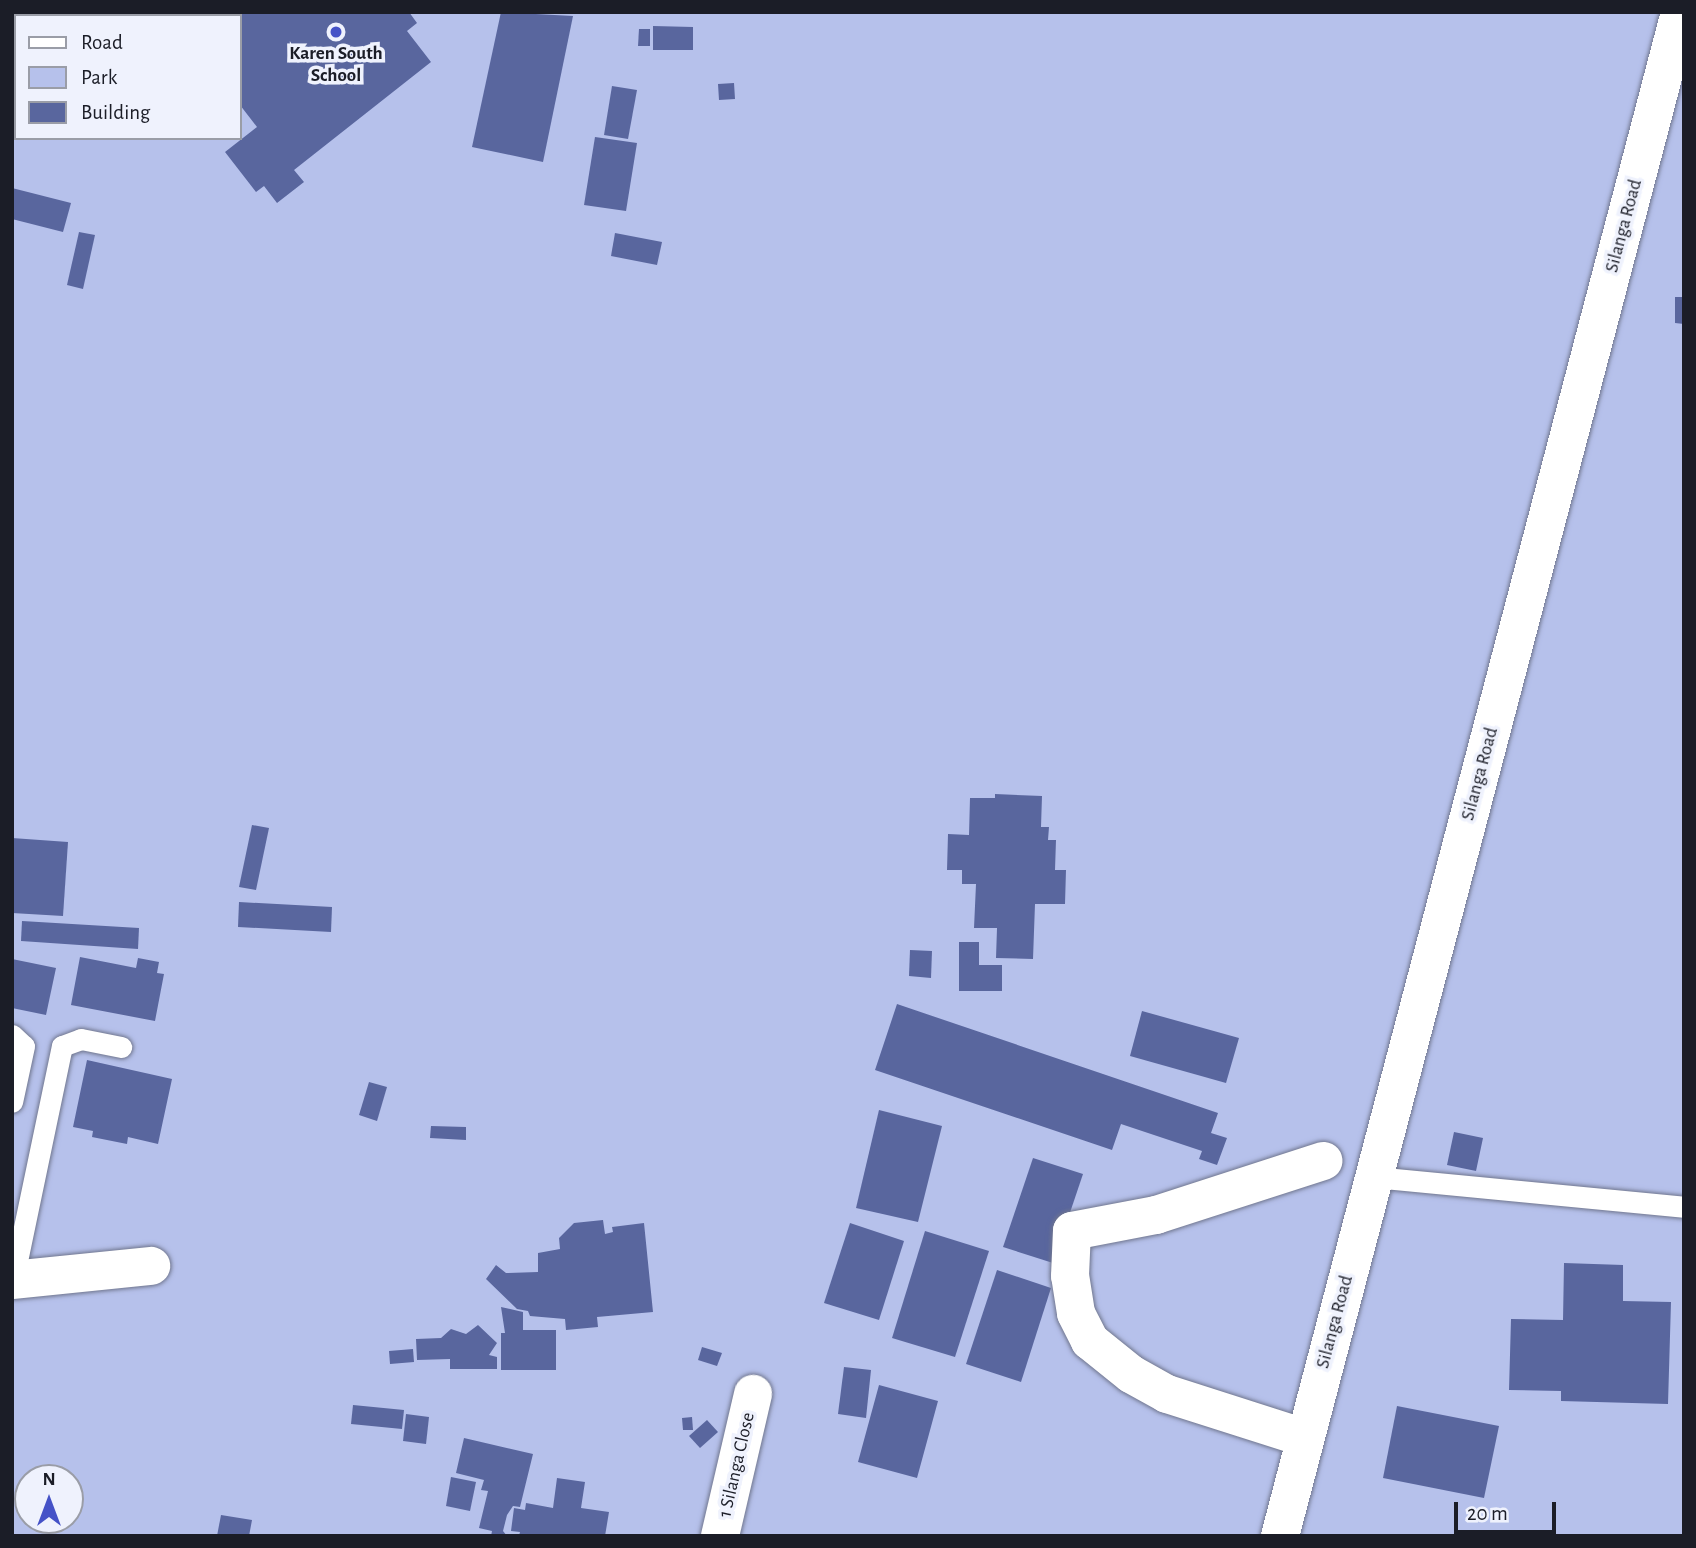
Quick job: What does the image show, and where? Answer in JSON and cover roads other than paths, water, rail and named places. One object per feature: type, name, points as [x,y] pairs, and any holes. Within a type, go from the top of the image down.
[{"type":"street","name":"Silanga Road","points":[[1280,1536],[1680,12]]},
{"type":"street","points":[[1305,1438],[1167,1394],[1131,1374],[1090,1341],[1076,1313],[1070,1276],[1072,1231],[1156,1215],[1323,1161]]},
{"type":"street","points":[[13,1280],[150,1266]]},
{"type":"street","name":"1 Silanga Close","points":[[720,1536],[753,1394]]},
{"type":"lane","points":[[12,1035],[24,1046],[12,1102]]},
{"type":"lane","points":[[13,1280],[62,1046],[81,1039],[121,1047]]},
{"type":"lane","points":[[1374,1177],[1684,1207]]},
{"type":"place","name":"Karen South School","points":[[336,32]]}]
